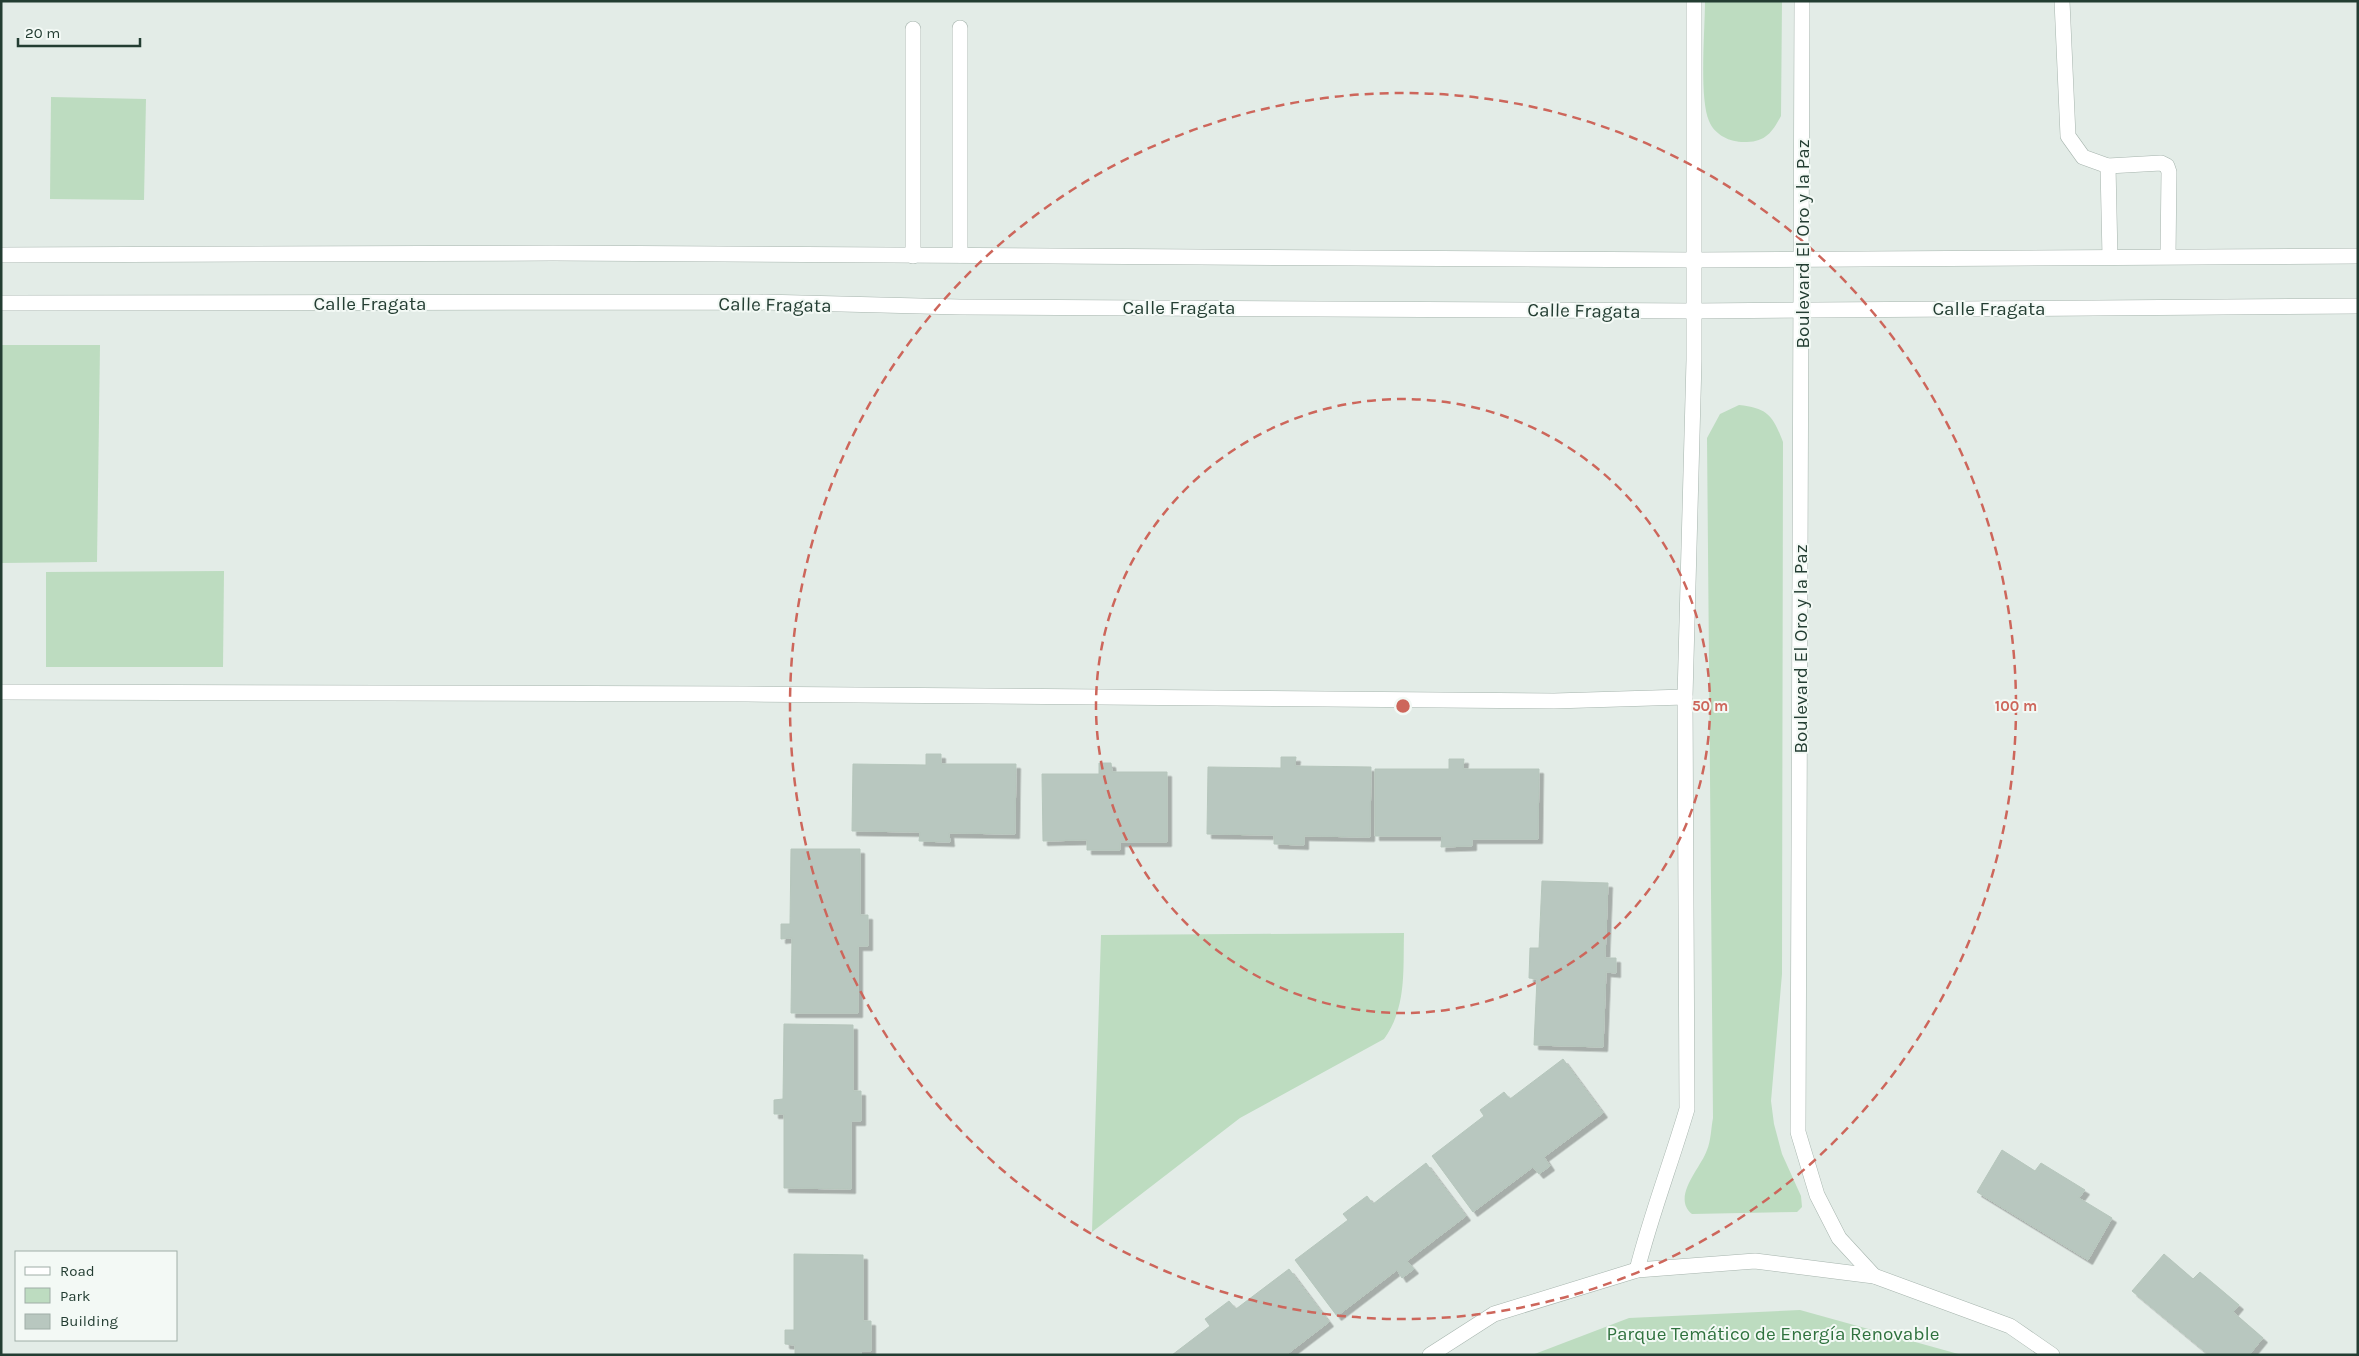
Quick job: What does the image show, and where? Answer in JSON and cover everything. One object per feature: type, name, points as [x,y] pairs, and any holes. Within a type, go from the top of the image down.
[{"type":"street","points":[[1637,1270],[1648,1226],[1668,1174],[1687,1109],[1685,697],[1694,311],[1694,1]]},
{"type":"street","name":"Boulevard El Oro y la Paz","points":[[1802,1],[1798,1132],[1817,1195],[1839,1238],[1874,1276]]},
{"type":"street","points":[[2062,1],[2068,136],[2083,157],[2108,166],[2161,163],[2167,166],[2169,172],[2168,256]]},
{"type":"street","points":[[913,28],[913,256]]},
{"type":"street","points":[[960,28],[960,255]]},
{"type":"street","points":[[2108,166],[2110,257]]},
{"type":"street","points":[[1,255],[563,253],[1694,260],[2358,256]]},
{"type":"street","name":"Calle Fragata","points":[[1,303],[758,302],[960,307],[1694,311],[2358,306]]},
{"type":"street","points":[[1,692],[728,694],[1554,701],[1685,697]]},
{"type":"street","points":[[1430,1355],[1494,1314],[1637,1270],[1755,1261],[1874,1276],[2010,1326],[2052,1355]]},
{"type":"green space","points":[[1705,1],[1782,1],[1781,116],[1772,131],[1764,138],[1741,142],[1730,140],[1715,131],[1709,121],[1703,80]]},
{"type":"green space","points":[[51,97],[146,99],[144,200],[50,199]]},
{"type":"green space","points":[[1,345],[100,345],[97,562],[1,563]]},
{"type":"green space","points":[[1739,405],[1757,408],[1768,415],[1776,426],[1783,442],[1782,974],[1771,1101],[1774,1124],[1782,1154],[1801,1196],[1802,1207],[1797,1212],[1692,1214],[1686,1207],[1686,1191],[1689,1182],[1704,1157],[1710,1139],[1713,1118],[1707,438],[1720,414]]},
{"type":"green space","points":[[224,571],[223,667],[46,667],[46,572]]},
{"type":"green space","points":[[1404,933],[1400,1001],[1397,1014],[1384,1039],[1240,1118],[1092,1232],[1101,935]]},
{"type":"green space","name":"Parque Temático de Energía Renovable","points":[[1800,1310],[1962,1355],[1532,1355],[1629,1318]]},
{"type":"building","points":[[926,754],[941,754],[941,764],[1016,764],[1015,834],[949,833],[950,842],[919,841],[920,832],[852,831],[853,764],[926,765]]},
{"type":"building","points":[[1281,757],[1296,757],[1295,766],[1371,767],[1370,837],[1304,836],[1304,845],[1274,844],[1274,835],[1207,834],[1208,767],[1281,768]]},
{"type":"building","points":[[1449,759],[1464,759],[1463,769],[1539,769],[1538,839],[1472,839],[1472,846],[1441,847],[1442,836],[1375,836],[1375,769],[1449,769]]},
{"type":"building","points":[[1099,763],[1111,763],[1112,772],[1167,772],[1167,842],[1120,842],[1120,850],[1087,850],[1087,840],[1043,841],[1042,774],[1099,774]]},
{"type":"building","points":[[791,849],[860,849],[860,915],[868,915],[868,946],[858,946],[858,1013],[791,1013],[792,938],[781,939],[781,924],[790,924]]},
{"type":"building","points":[[1542,881],[1608,883],[1605,958],[1616,958],[1616,973],[1606,972],[1603,1047],[1534,1045],[1537,979],[1529,978],[1530,948],[1539,948]]},
{"type":"building","points":[[784,1024],[853,1025],[853,1091],[861,1091],[861,1121],[851,1121],[851,1189],[784,1188],[784,1114],[774,1114],[774,1100],[783,1099]]},
{"type":"building","points":[[1563,1059],[1603,1113],[1544,1157],[1550,1166],[1539,1174],[1533,1167],[1473,1212],[1432,1156],[1484,1116],[1480,1110],[1504,1092],[1510,1099]]},
{"type":"building","points":[[2002,1150],[2035,1171],[2041,1163],[2085,1190],[2079,1198],[2112,1218],[2088,1260],[1977,1192]]},
{"type":"building","points":[[1426,1163],[1466,1216],[1407,1261],[1414,1269],[1402,1278],[1397,1270],[1337,1316],[1295,1260],[1348,1220],[1343,1214],[1367,1196],[1373,1204]]},
{"type":"building","points":[[794,1254],[863,1255],[863,1321],[871,1321],[871,1351],[861,1351],[861,1355],[795,1355],[795,1345],[785,1344],[785,1330],[794,1330]]},
{"type":"building","points":[[2164,1254],[2193,1279],[2200,1272],[2239,1305],[2233,1312],[2263,1338],[2249,1355],[2209,1355],[2132,1291]]},
{"type":"building","points":[[1289,1269],[1329,1322],[1286,1355],[1172,1355],[1210,1326],[1205,1319],[1229,1301],[1236,1309]]}]
